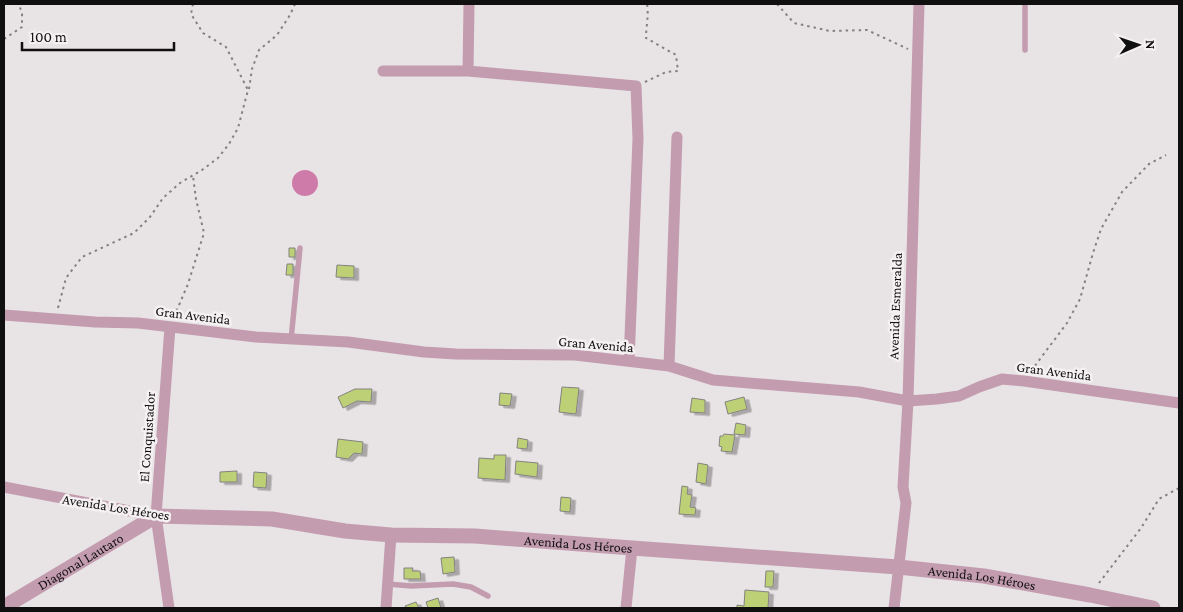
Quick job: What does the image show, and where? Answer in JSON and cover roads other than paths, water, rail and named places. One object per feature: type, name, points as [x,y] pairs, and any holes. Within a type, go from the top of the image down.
[{"type":"street","points":[[468,71],[469,4]]},
{"type":"street","name":"Avenida Esmeralda","points":[[894,608],[906,503],[903,487],[908,400],[918,4]]},
{"type":"street","points":[[383,71],[468,71],[636,86],[638,139],[629,362]]},
{"type":"street","points":[[670,366],[677,137]]},
{"type":"street","name":"Gran Avenida","points":[[4,315],[95,322],[138,323],[256,337],[348,342],[440,353],[575,355],[670,366],[713,380],[858,392],[908,400],[959,396],[1002,379],[1179,403]]},
{"type":"street","name":"El Conquistador","points":[[169,608],[156,516],[170,327]]},
{"type":"street","name":"Avenida Los Héroes","points":[[4,487],[156,516],[272,519],[345,531],[391,535],[475,536],[898,567],[984,576],[1090,595],[1144,608]]},
{"type":"street","name":"Diagonal Lautaro","points":[[4,607],[156,516]]},
{"type":"street","points":[[386,608],[391,535]]},
{"type":"street","points":[[626,608],[632,548]]},
{"type":"lane","points":[[1025,4],[1025,50]]},
{"type":"lane","points":[[291,340],[300,248]]},
{"type":"lane","points":[[388,584],[411,586],[453,584],[471,587],[488,596]]}]
